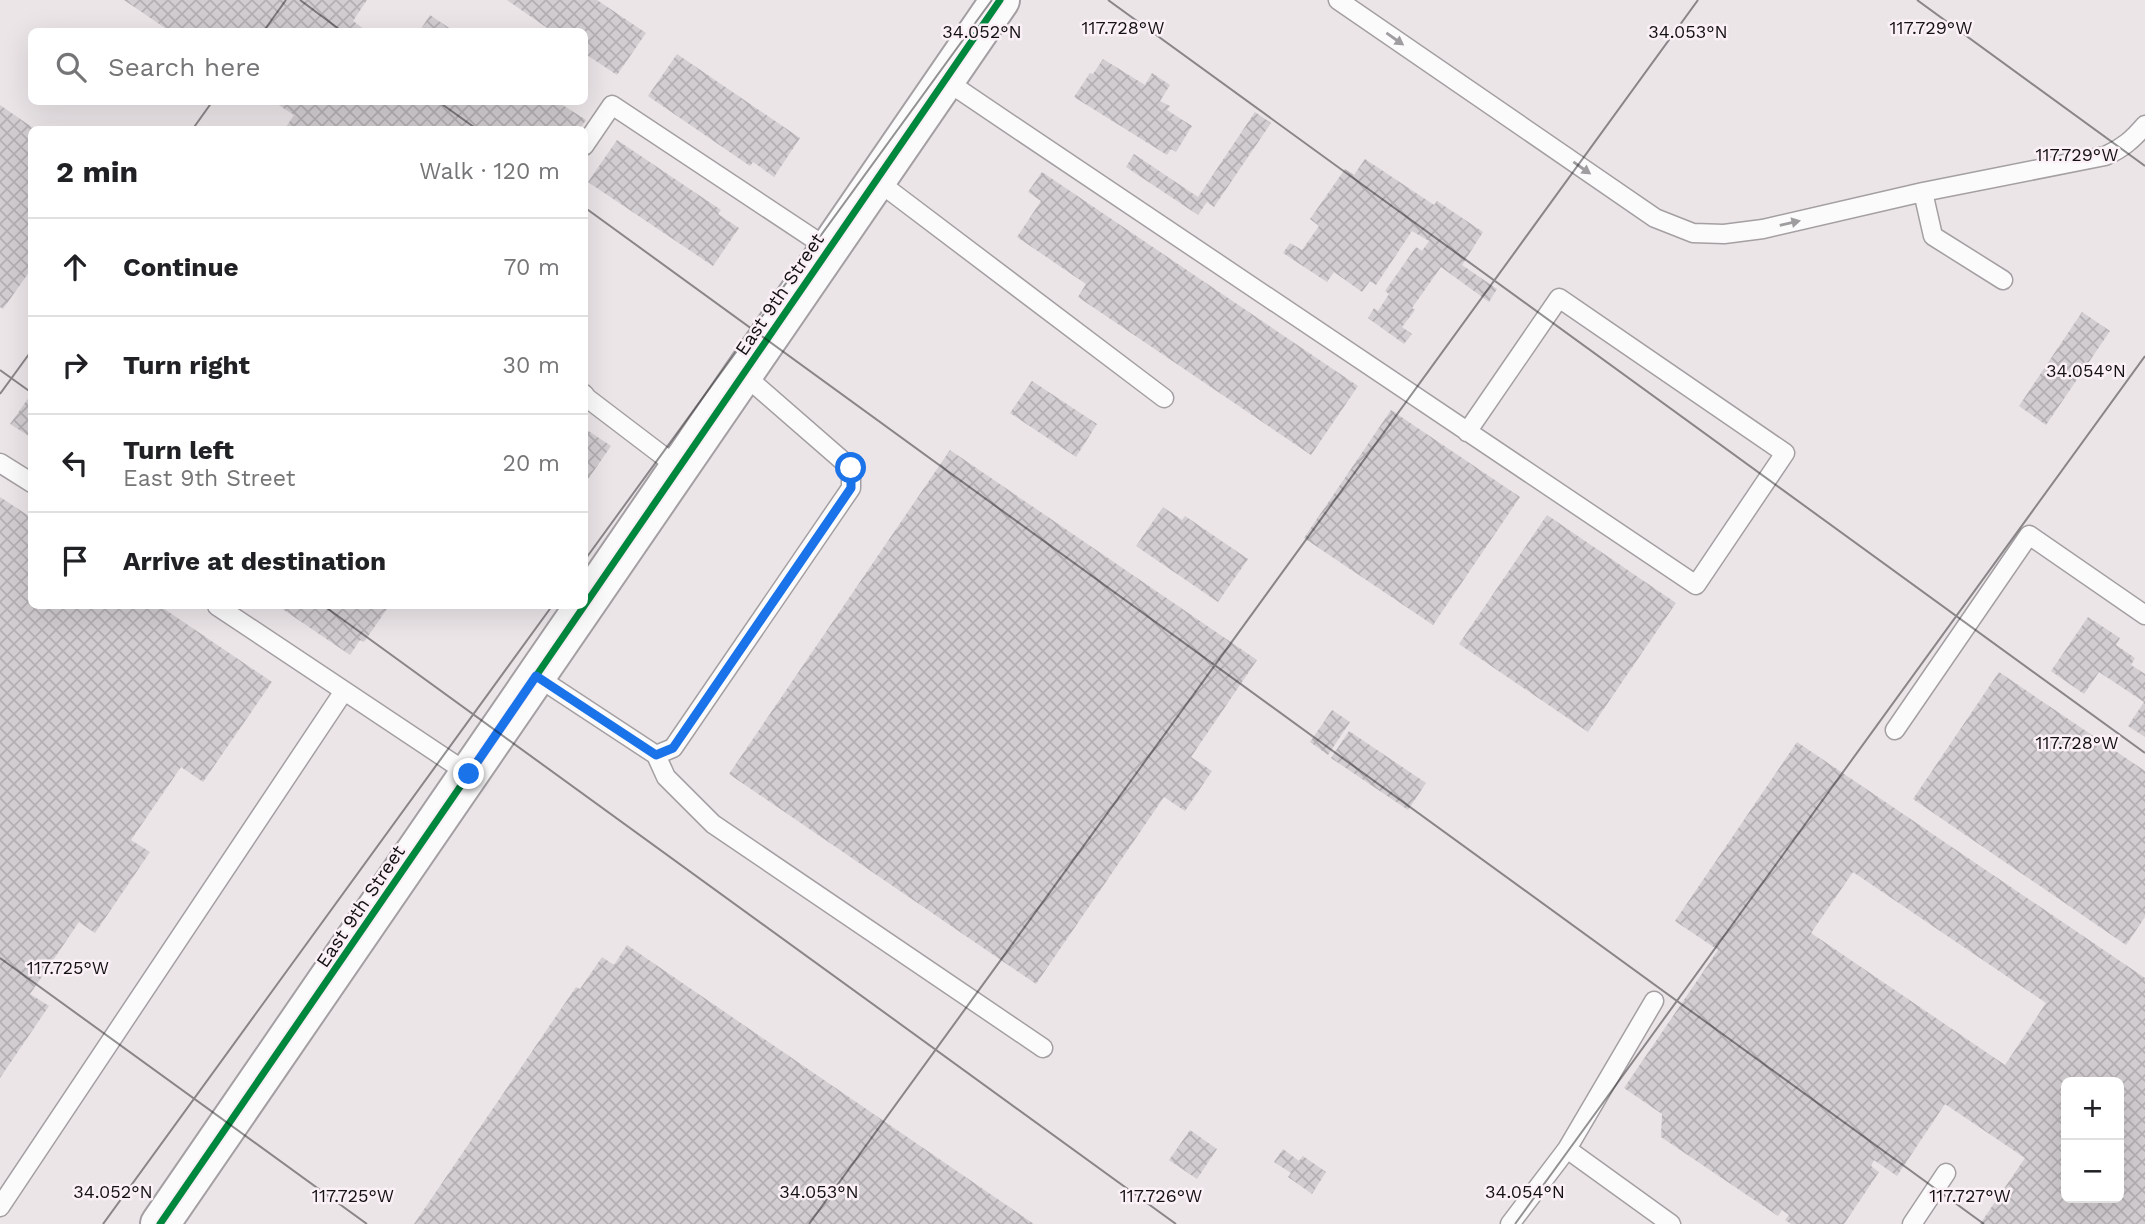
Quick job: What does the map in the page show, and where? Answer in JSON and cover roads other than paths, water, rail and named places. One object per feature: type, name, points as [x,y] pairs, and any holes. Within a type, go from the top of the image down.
[{"type":"street","name":"East 9th Street","points":[[588,600],[1000,0]]},
{"type":"street","name":"East 9th Street","points":[[160,1224],[582,609]]},
{"type":"lane","points":[[1338,0],[1654,218],[1693,233],[1724,234],[1763,229],[1923,192],[2105,156],[2119,150],[2145,125]]},
{"type":"lane","points":[[945,80],[1467,432],[1696,585],[1785,453],[1559,298],[1467,432]]},
{"type":"lane","points":[[588,140],[612,105],[829,249]]},
{"type":"lane","points":[[876,180],[1164,398]]},
{"type":"lane","points":[[1923,192],[1933,236],[2003,280]]},
{"type":"lane","points":[[656,755],[673,748],[851,488],[851,468],[743,374]]},
{"type":"lane","points":[[588,399],[679,468]]},
{"type":"lane","points":[[0,463],[28,481]]},
{"type":"lane","points":[[1895,730],[2029,535],[2145,615]]},
{"type":"lane","points":[[221,609],[469,774]]},
{"type":"lane","points":[[536,676],[656,755],[666,776],[713,824],[1043,1048]]},
{"type":"lane","points":[[0,1207],[344,691]]},
{"type":"lane","points":[[1510,1224],[1567,1149],[1654,1001]]},
{"type":"lane","points":[[1567,1149],[1671,1224]]},
{"type":"lane","points":[[1912,1224],[1946,1173]]}]
